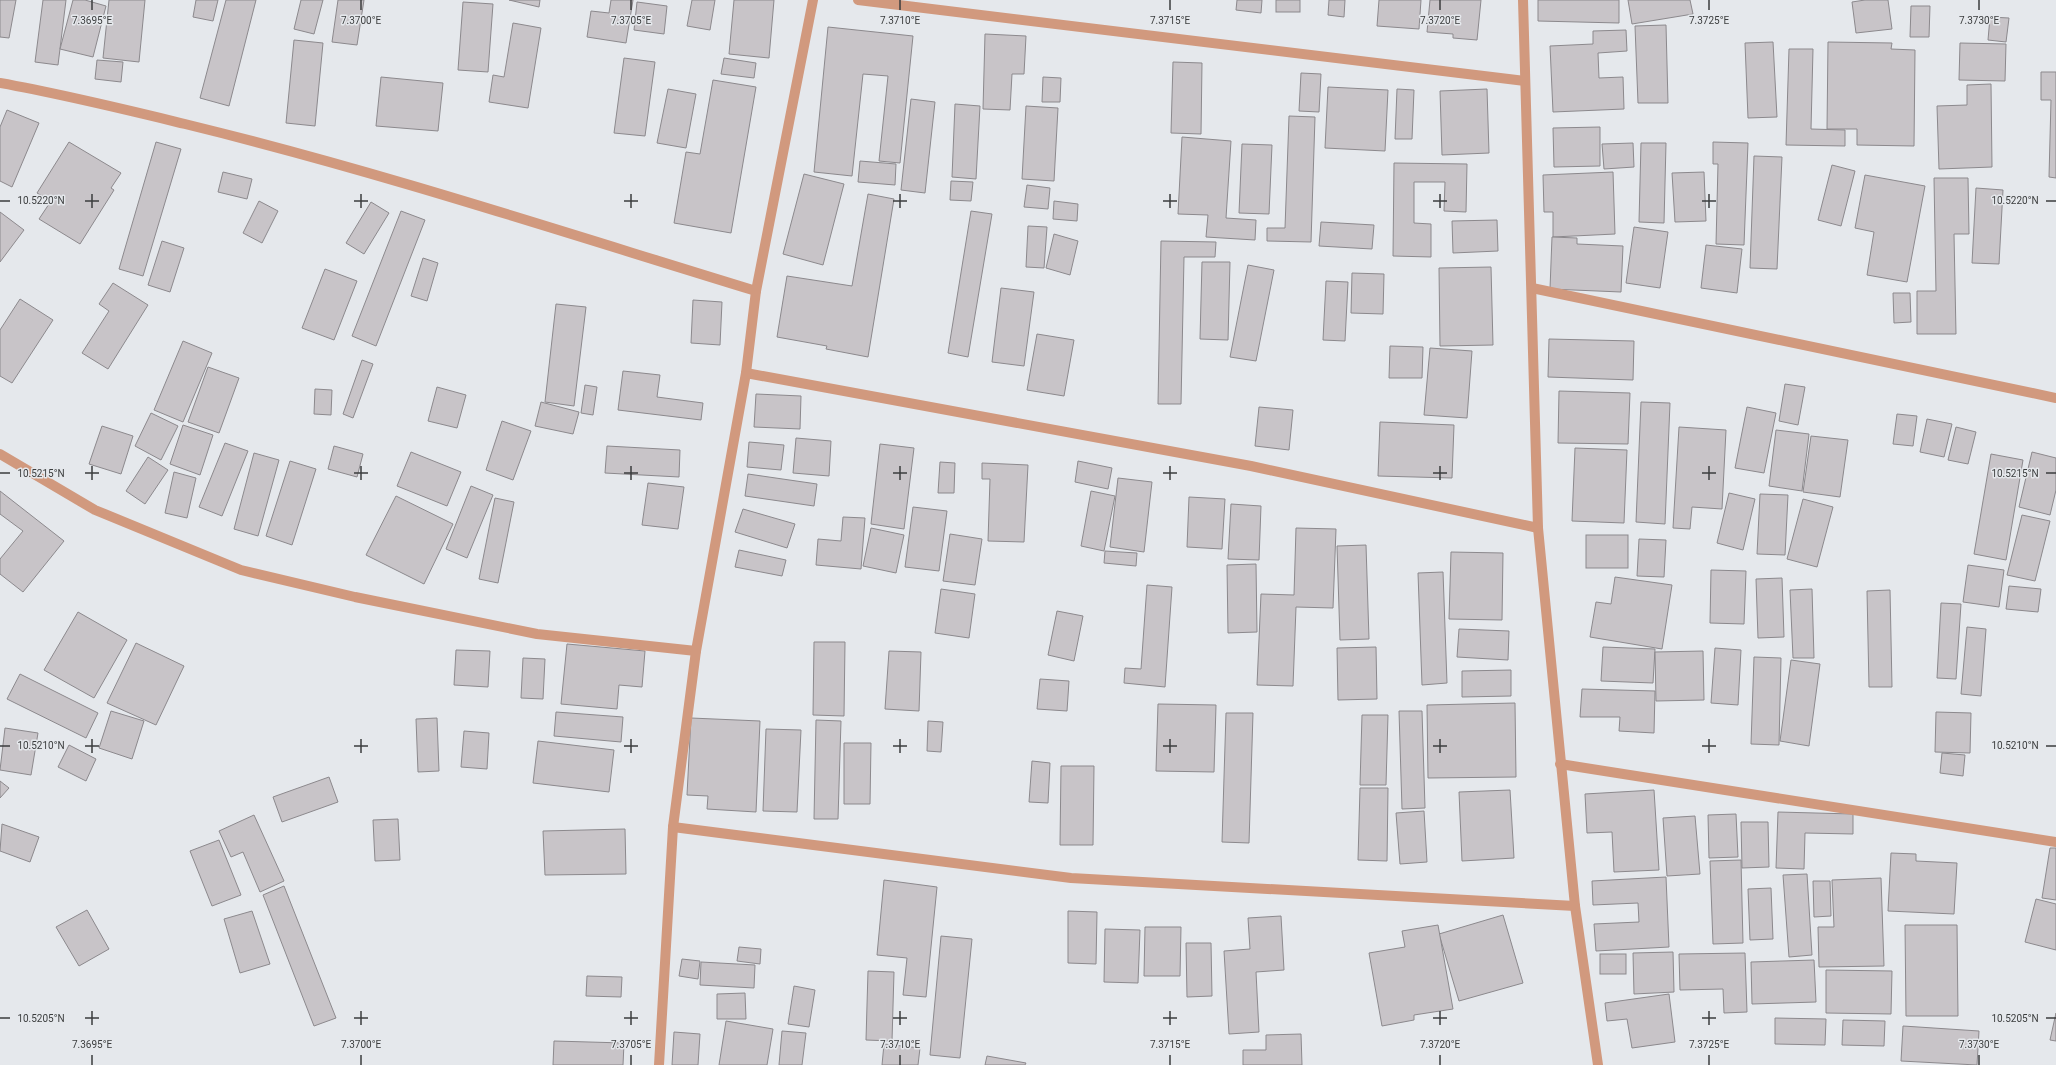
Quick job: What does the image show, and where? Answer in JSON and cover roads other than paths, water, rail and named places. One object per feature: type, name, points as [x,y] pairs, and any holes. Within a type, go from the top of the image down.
[{"type":"street","points":[[659,1065],[673,827],[696,651],[746,373],[756,291],[813,0]]},
{"type":"street","points":[[858,0],[1525,81]]},
{"type":"street","points":[[1523,0],[1538,528],[1575,906],[1598,1065]]},
{"type":"street","points":[[0,83],[51,92],[267,144],[457,198],[756,291]]},
{"type":"street","points":[[1532,288],[2056,398]]},
{"type":"street","points":[[746,373],[1252,466],[1538,528]]},
{"type":"street","points":[[0,454],[95,510],[241,570],[355,597],[537,634],[696,651]]},
{"type":"street","points":[[1560,764],[2056,842]]},
{"type":"street","points":[[673,827],[1071,878],[1575,906]]}]
